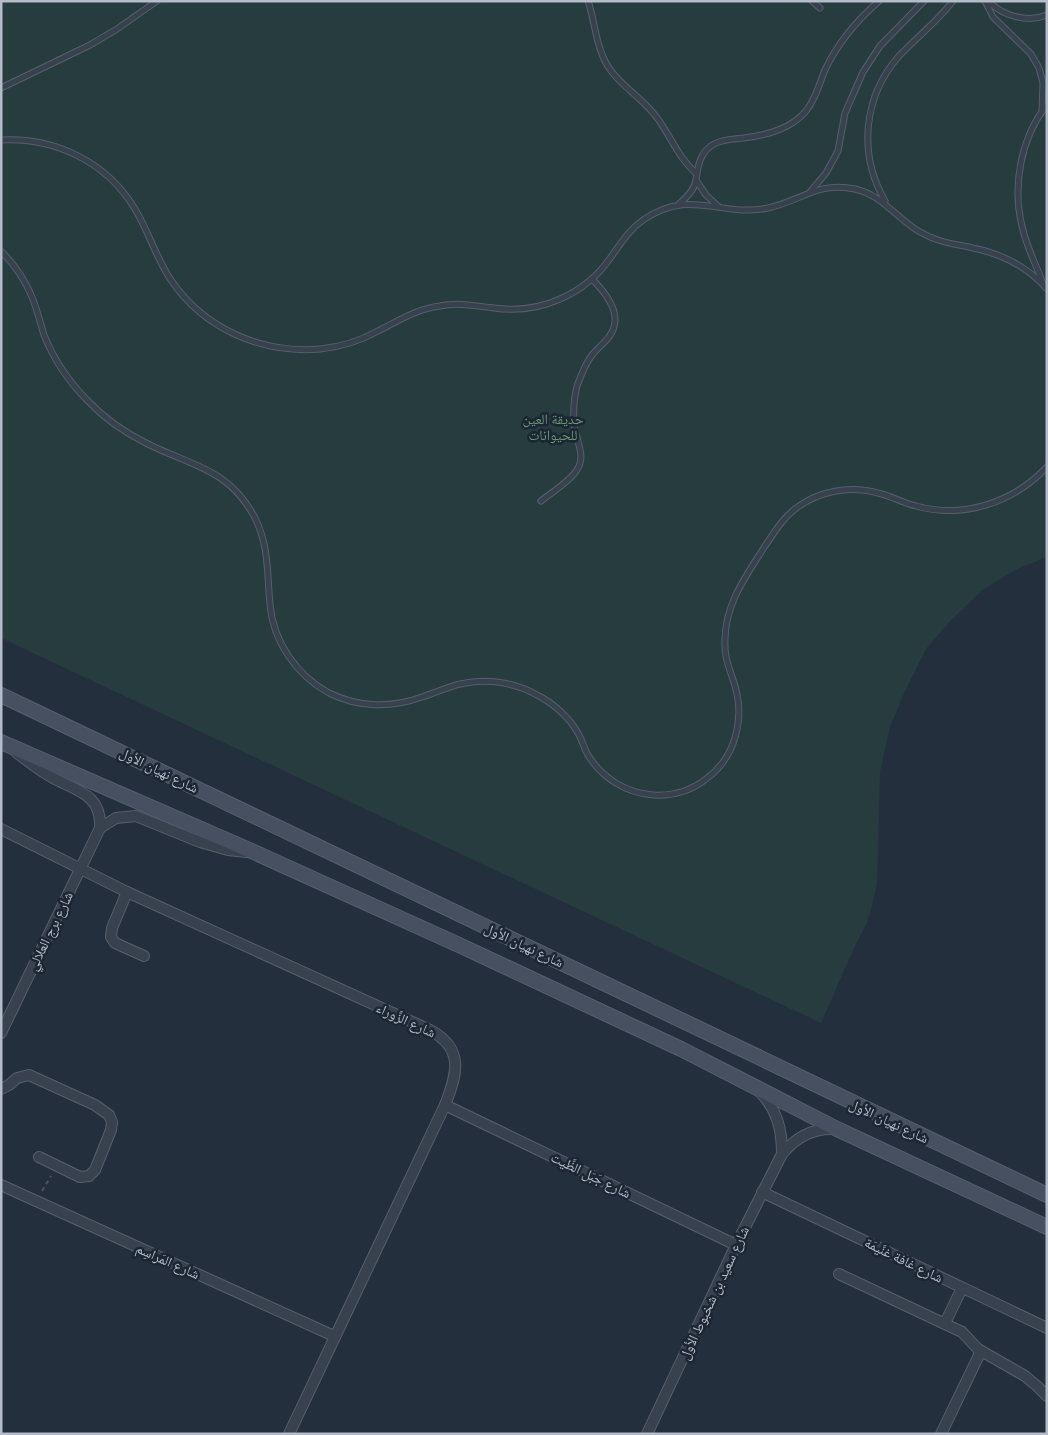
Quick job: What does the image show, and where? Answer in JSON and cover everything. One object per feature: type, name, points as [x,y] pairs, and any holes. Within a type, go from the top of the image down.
[{"type":"main road","name":"شارع نهيان الأول","points":[[1,695],[1047,1195]]},
{"type":"main road","name":"شارع نهيان الأول","points":[[4,744],[256,853],[459,945],[681,1049],[837,1128],[1047,1227]]},
{"type":"street","points":[[4,744],[40,770],[89,796],[97,808],[100,828],[116,818],[129,815],[136,816],[214,846],[256,853]]},
{"type":"street","name":"شارع برج العلالي","points":[[1,1034],[100,828]]},
{"type":"street","name":"شارع الزَّوراء","points":[[1,829],[127,892],[440,1035],[454,1053],[456,1064],[452,1086],[445,1105],[289,1434]]},
{"type":"street","points":[[127,892],[111,931],[111,938],[115,943],[144,956]]},
{"type":"street","points":[[1,1088],[9,1085],[17,1078],[29,1075],[94,1105],[109,1115],[112,1122],[111,1130],[92,1174],[89,1176],[80,1177],[39,1157]]},
{"type":"street","points":[[752,1085],[774,1109],[782,1136],[782,1154]]},
{"type":"street","name":"شارع جَبَل الظَّيت","points":[[445,1105],[736,1245]]},
{"type":"street","name":"شارع سعيد بن شخبوط الأول","points":[[650,1433],[736,1245],[782,1154],[793,1142],[806,1134],[816,1130],[837,1128]]},
{"type":"street","name":"شارع المَراسِم","points":[[1,1185],[334,1336]]},
{"type":"street","name":"شارع غافة غنَّيمَة","points":[[762,1192],[1047,1328]]},
{"type":"street","points":[[838,1274],[962,1332],[981,1351],[1025,1376],[1047,1396]]},
{"type":"street","points":[[944,1324],[962,1288]]},
{"type":"street","points":[[941,1434],[981,1351]]},
{"type":"lane","points":[[1,88],[90,45],[117,29],[156,1]]},
{"type":"lane","points":[[588,1],[599,47],[606,64],[618,79],[653,113],[670,136],[680,156],[696,173]]},
{"type":"lane","points":[[812,1],[820,8]]},
{"type":"lane","points":[[677,205],[691,192],[702,156],[714,144],[727,139],[772,132],[798,119],[813,101],[829,63],[840,43],[860,19],[879,1]]},
{"type":"lane","points":[[810,192],[832,163],[839,144],[845,113],[862,72],[880,46],[924,1]]},
{"type":"lane","points":[[886,204],[873,177],[867,154],[867,130],[872,105],[883,78],[900,54],[935,22],[953,1]]},
{"type":"lane","points":[[986,1],[1011,16],[1034,18],[1047,15]]},
{"type":"lane","points":[[986,1],[993,17],[1031,54],[1039,68],[1043,83],[1042,111]]},
{"type":"lane","points":[[1045,286],[1021,225],[1018,187],[1022,158],[1027,142],[1042,111],[1047,105]]},
{"type":"lane","points":[[1,140],[45,142],[71,152],[95,166],[114,182],[130,201],[137,211],[162,264],[181,293],[205,316],[234,334],[261,344],[290,349],[332,347],[361,339],[401,318],[426,308],[453,304],[511,309],[541,306],[582,288],[610,260],[628,233],[657,212],[677,205],[694,204],[743,210],[768,208],[791,201],[810,192],[831,187],[853,189],[874,196],[886,204],[904,221],[926,235],[948,243],[1002,256],[1020,266],[1045,286]]},
{"type":"lane","points":[[696,180],[706,195],[719,207]]},
{"type":"lane","points":[[1,251],[12,263],[34,299],[38,318],[53,354],[74,386],[98,412],[127,433],[166,453],[203,466],[213,472],[232,488],[248,506],[260,530],[266,549],[269,569],[269,599],[274,624],[287,653],[308,678],[342,699],[376,705],[410,701],[456,684],[469,682],[498,682],[525,689],[550,703],[571,723],[588,756],[604,774],[624,787],[646,794],[669,794],[690,789],[709,778],[729,752],[737,731],[739,709],[736,688],[727,668],[725,656],[725,633],[730,609],[739,586],[779,526],[796,509],[828,492],[853,489],[878,492],[904,503],[930,509],[971,509],[1000,501],[1014,494],[1027,486],[1047,467]]},
{"type":"lane","points":[[541,500],[572,476],[580,464],[581,454],[573,415],[577,386],[588,362],[608,340],[614,327],[615,312],[612,305],[592,279]]},
{"type":"path","points":[[37,1202],[56,1165]]},
{"type":"green space","name":"حديقة العين للحيوانات","points":[[1,1],[1047,1],[1047,557],[1015,570],[984,589],[952,619],[926,649],[905,691],[890,727],[880,772],[877,884],[870,914],[821,1023],[1,638]]}]
